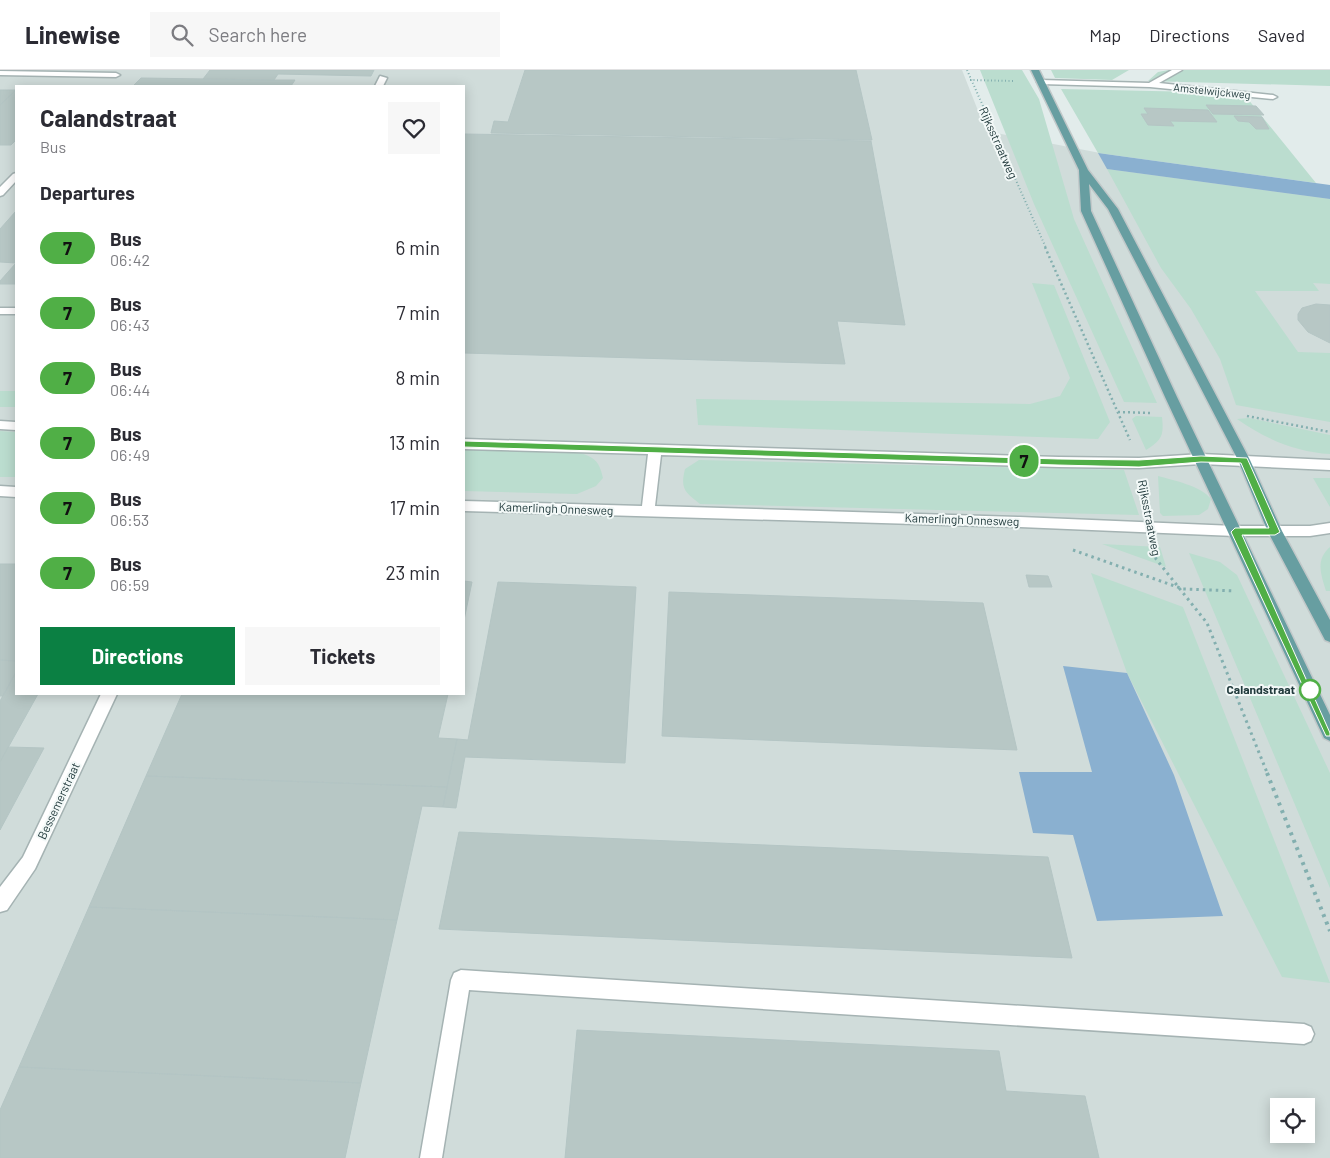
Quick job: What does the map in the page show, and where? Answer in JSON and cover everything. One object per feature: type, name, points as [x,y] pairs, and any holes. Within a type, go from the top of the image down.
[{"type":"main road","points":[[1035,70],[1084,170],[1113,209],[1244,460],[1275,532],[1330,635]]},
{"type":"main road","points":[[1084,170],[1086,211],[1167,389],[1330,733]]},
{"type":"street","name":"Amstelwijckweg","points":[[1150,85],[1178,70]]},
{"type":"street","points":[[0,73],[118,73]]},
{"type":"street","points":[[106,85],[118,73]]},
{"type":"street","points":[[380,85],[383,78]]},
{"type":"street","name":"Amstelwijckweg","points":[[1041,82],[1150,85],[1273,97]]},
{"type":"street","points":[[0,193],[15,177]]},
{"type":"street","points":[[0,311],[15,311]]},
{"type":"street","points":[[0,425],[15,426]]},
{"type":"street","points":[[465,444],[1139,464],[1201,459],[1330,465]]},
{"type":"street","points":[[648,511],[655,450]]},
{"type":"street","points":[[0,491],[15,492]]},
{"type":"street","name":"Kamerlingh Onnesweg","points":[[465,506],[1020,522],[1149,529],[1275,532]]},
{"type":"street","points":[[1275,532],[1310,532],[1330,528]]},
{"type":"street","name":"Bessemerstraat","points":[[0,903],[29,863],[109,695]]},
{"type":"street","points":[[431,1158],[461,980],[1304,1034]]},
{"type":"path","name":"Rijksstraatweg","points":[[967,70],[1139,464],[1149,529],[1156,558],[1183,589],[1207,623],[1330,930]]},
{"type":"path","points":[[970,80],[1041,82]]},
{"type":"path","points":[[1068,548],[1183,589],[1264,592]]},
{"type":"shaded area","points":[[0,70],[962,70],[986,131],[1322,196],[1330,195],[1330,1158],[0,1158]]},
{"type":"green space","points":[[980,70],[1022,70],[1039,99],[1074,219],[1157,403],[1124,402],[1034,204]]},
{"type":"green space","points":[[1051,70],[1129,70],[1112,80],[1055,78]]},
{"type":"green space","points":[[1169,70],[1330,70],[1330,86],[1148,81],[1158,72]]},
{"type":"green space","points":[[1061,89],[1243,93],[1316,183],[1098,153]]},
{"type":"green space","points":[[1107,169],[1330,199],[1330,284],[1313,283],[1319,291],[1255,291],[1298,352],[1330,353],[1330,422],[1236,405],[1220,359],[1191,309],[1161,268]]},
{"type":"green space","points":[[1032,283],[1054,285],[1110,422],[1098,439],[698,425],[696,399],[1030,404],[1060,396],[1070,378]]},
{"type":"green space","points":[[0,391],[15,391],[15,407],[0,407]]},
{"type":"green space","points":[[1136,416],[1162,417],[1163,429],[1161,437],[1146,450],[1132,419]]},
{"type":"green space","points":[[1249,418],[1330,435],[1330,454],[1317,453],[1281,443],[1259,433],[1237,419]]},
{"type":"green space","points":[[0,431],[15,432],[15,477],[0,477]]},
{"type":"green space","points":[[465,447],[549,447],[581,453],[596,462],[603,478],[596,486],[577,494],[465,491]]},
{"type":"green space","points":[[699,460],[1124,470],[1139,515],[700,504],[687,493],[683,481],[685,469]]},
{"type":"green space","points":[[1158,476],[1201,490],[1211,499],[1208,509],[1199,515],[1163,516],[1160,513]]},
{"type":"green space","points":[[1313,478],[1330,478],[1330,507]]},
{"type":"green space","points":[[1102,544],[1160,547],[1166,567]]},
{"type":"green space","points":[[1330,547],[1330,591],[1326,591],[1320,568],[1322,557]]},
{"type":"green space","points":[[1189,553],[1220,562],[1237,575],[1330,773],[1330,888]]},
{"type":"green space","points":[[1091,573],[1183,607],[1330,983],[1282,977],[1127,673]]},
{"type":"water","points":[[1098,153],[1330,185],[1330,199],[1107,169]]},
{"type":"water","points":[[1063,666],[1127,673],[1174,775],[1223,916],[1097,921],[1073,835],[1033,833],[1019,772],[1092,772]]},
{"type":"building","points":[[210,70],[374,70],[371,76],[278,74],[274,80],[203,79]]},
{"type":"building","points":[[525,70],[856,70],[872,140],[491,133],[494,121],[508,122]]},
{"type":"building","points":[[141,78],[295,80],[292,85],[134,85]]},
{"type":"building","points":[[0,90],[15,90],[15,91],[0,105]]},
{"type":"building","points":[[15,91],[15,141],[11,145],[0,145],[0,105]]},
{"type":"building","points":[[1206,105],[1256,106],[1264,115],[1213,114]]},
{"type":"building","points":[[1144,108],[1208,110],[1217,122],[1170,121],[1174,126],[1148,125],[1141,114],[1148,114]]},
{"type":"building","points":[[1234,116],[1262,117],[1269,129],[1256,129],[1249,122],[1238,121]]},
{"type":"building","points":[[465,134],[871,141],[905,325],[837,321],[845,364],[465,353]]},
{"type":"building","points":[[15,212],[15,263],[0,262],[0,229]]},
{"type":"building","points":[[15,264],[15,284],[0,284],[0,281]]},
{"type":"building","points":[[1316,304],[1330,305],[1330,343],[1308,332],[1298,320],[1298,314],[1302,308]]},
{"type":"building","points":[[0,564],[15,564],[15,661],[0,660]]},
{"type":"building","points":[[1026,575],[1048,576],[1052,587],[1029,587]]},
{"type":"building","points":[[465,581],[472,582],[465,615]]},
{"type":"building","points":[[498,582],[636,587],[625,763],[465,757],[456,808],[443,807],[457,739],[468,740]]},
{"type":"building","points":[[669,592],[983,603],[1017,750],[662,736]]},
{"type":"building","points":[[0,660],[15,661],[15,674],[3,696],[0,696]]},
{"type":"building","points":[[15,674],[15,695],[37,695],[0,762],[0,701]]},
{"type":"building","points":[[182,695],[448,695],[438,738],[457,739],[447,787],[146,776]]},
{"type":"building","points":[[8,747],[44,748],[0,830],[0,762]]},
{"type":"building","points":[[146,776],[447,787],[443,807],[422,806],[397,920],[89,907]]},
{"type":"building","points":[[459,832],[1048,857],[1072,958],[439,929]]},
{"type":"building","points":[[89,907],[397,920],[361,1083],[19,1067]]},
{"type":"building","points":[[577,1030],[999,1051],[1006,1091],[1085,1096],[1099,1158],[565,1158]]},
{"type":"building","points":[[19,1067],[361,1083],[345,1158],[0,1158],[0,1110]]},
{"type":"bus line","name":"7","points":[[465,444],[1139,464],[1201,459],[1244,460],[1275,532],[1235,532],[1330,733]]},
{"type":"place","name":"Calandstraat","points":[[1310,690]]}]
